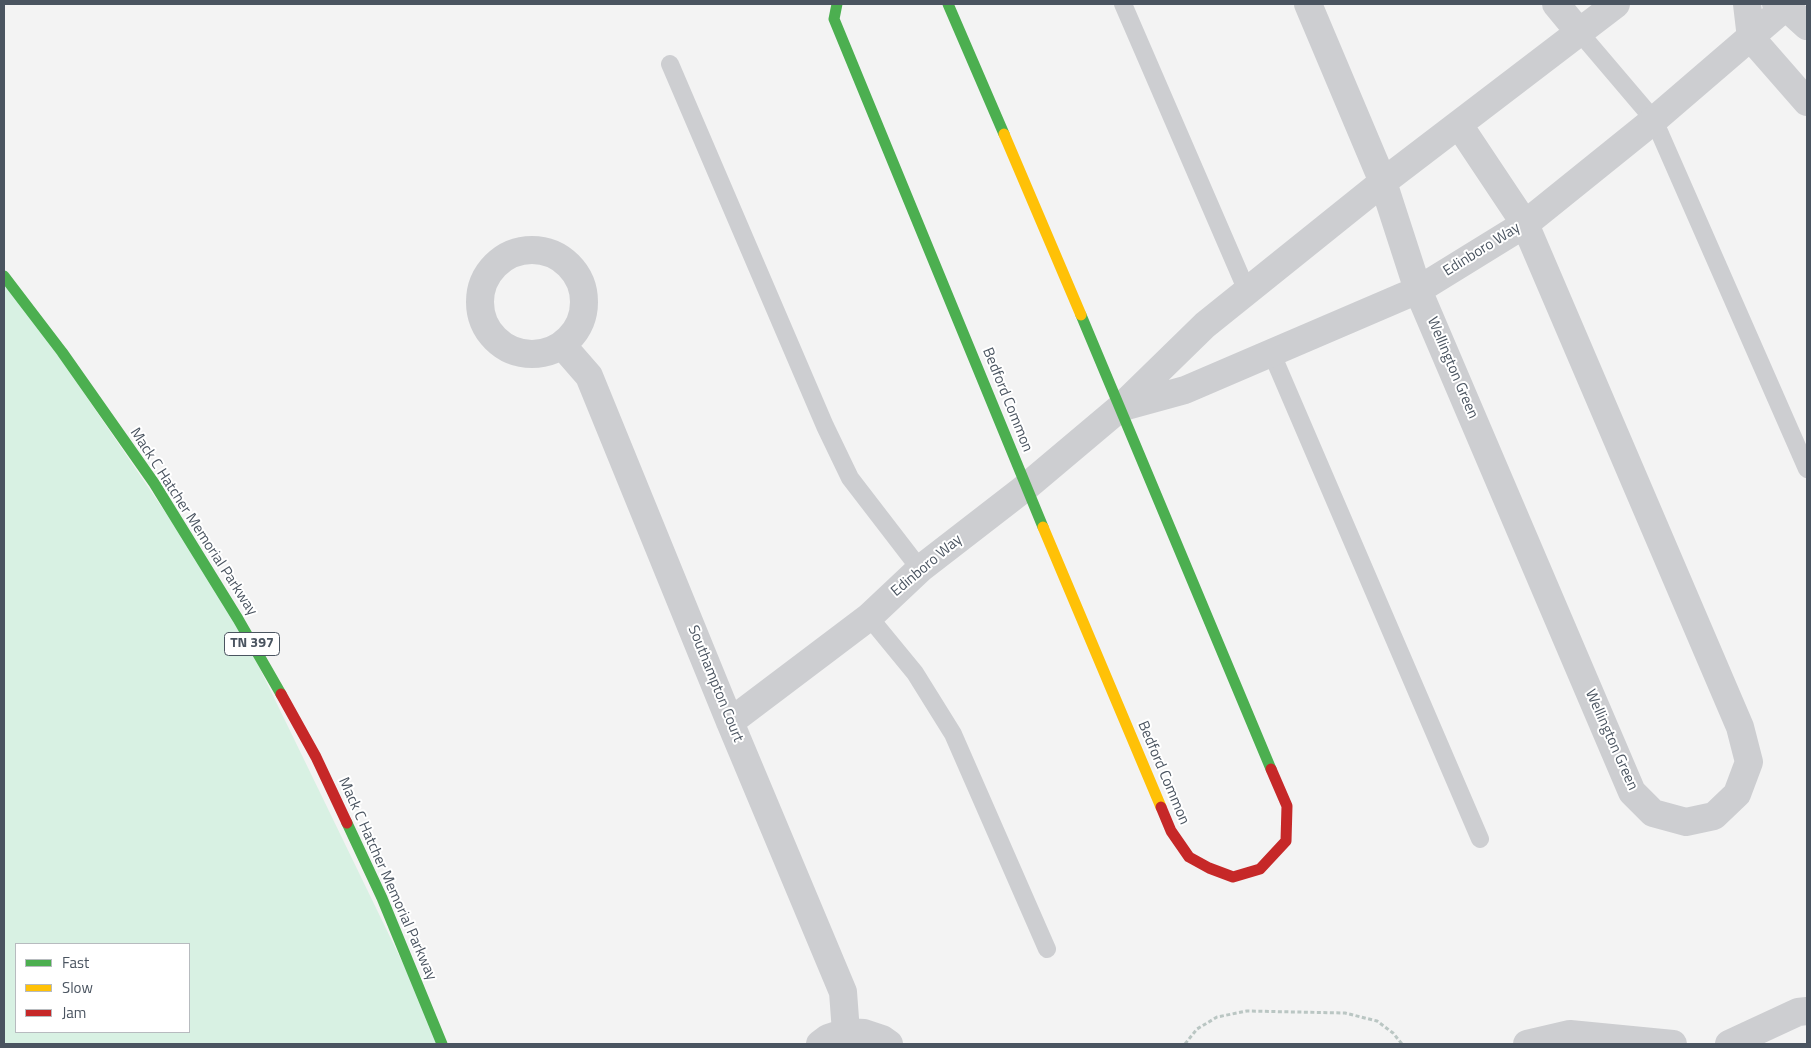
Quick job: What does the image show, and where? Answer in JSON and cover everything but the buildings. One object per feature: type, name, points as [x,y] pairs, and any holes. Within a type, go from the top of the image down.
[{"type":"street","name":"Bedford Common","points":[[837,4],[834,19],[1026,487],[1171,832],[1189,856],[1209,868],[1234,877],[1260,868],[1286,841],[1288,806],[1121,407],[948,4]]},
{"type":"street","name":"Wellington Green","points":[[1308,4],[1383,182],[1418,290],[1632,792],[1653,813],[1686,822],[1714,816],[1737,794],[1749,762],[1740,727],[1525,224],[1459,125]]},
{"type":"street","points":[[1556,4],[1580,33]]},
{"type":"street","name":"Edinboro Way","points":[[730,722],[869,617],[920,569],[1026,487],[1121,407],[1205,325],[1383,182],[1616,4]]},
{"type":"street","points":[[1747,4],[1751,38],[1807,102]]},
{"type":"street","name":"Edinboro Way","points":[[1121,407],[1185,390],[1418,290],[1525,224],[1654,120],[1751,38],[1784,5]]},
{"type":"street","points":[[1784,5],[1807,26]]},
{"type":"street","name":"Mack C Hatcher Memorial Parkway","points":[[4,276],[62,352],[154,483],[248,636],[316,757],[382,898],[442,1044]]},
{"type":"street","name":"Southampton Court","points":[[562,345],[589,376],[730,722],[843,992],[846,1032]]},
{"type":"street","points":[[1729,1044],[1798,1012],[1807,1011]]},
{"type":"street","points":[[820,1044],[828,1038],[846,1032],[864,1033],[882,1039],[889,1044]]},
{"type":"street","points":[[1527,1044],[1570,1034],[1673,1044]]},
{"type":"lane","points":[[1123,4],[1247,292]]},
{"type":"lane","points":[[1580,33],[1654,120],[1807,469]]},
{"type":"lane","points":[[670,64],[824,426],[850,478],[920,569]]},
{"type":"lane","points":[[1272,354],[1480,840]]},
{"type":"lane","points":[[869,617],[915,673],[953,734],[1047,948]]},
{"type":"path","points":[[1185,1044],[1197,1029],[1217,1017],[1246,1011],[1345,1013],[1377,1021],[1393,1033],[1402,1044]]},
{"type":"green space","points":[[4,276],[230,607],[442,1044],[4,1044]]},
{"type":"traffic: fast","points":[[837,4],[834,19],[1043,527]]},
{"type":"traffic: fast","points":[[948,4],[1004,134]]},
{"type":"traffic: fast","points":[[4,276],[62,352],[154,483],[238,619],[281,694]]},
{"type":"traffic: fast","points":[[1081,315],[1271,769]]},
{"type":"traffic: fast","points":[[347,823],[382,898],[442,1044]]},
{"type":"traffic: slow","points":[[1004,134],[1081,315]]},
{"type":"traffic: slow","points":[[1043,527],[1161,807]]},
{"type":"traffic: jam","points":[[281,694],[316,757],[347,823]]},
{"type":"traffic: jam","points":[[1161,807],[1171,831],[1189,857],[1209,868],[1233,877],[1260,869],[1286,841],[1287,806],[1271,769]]}]
